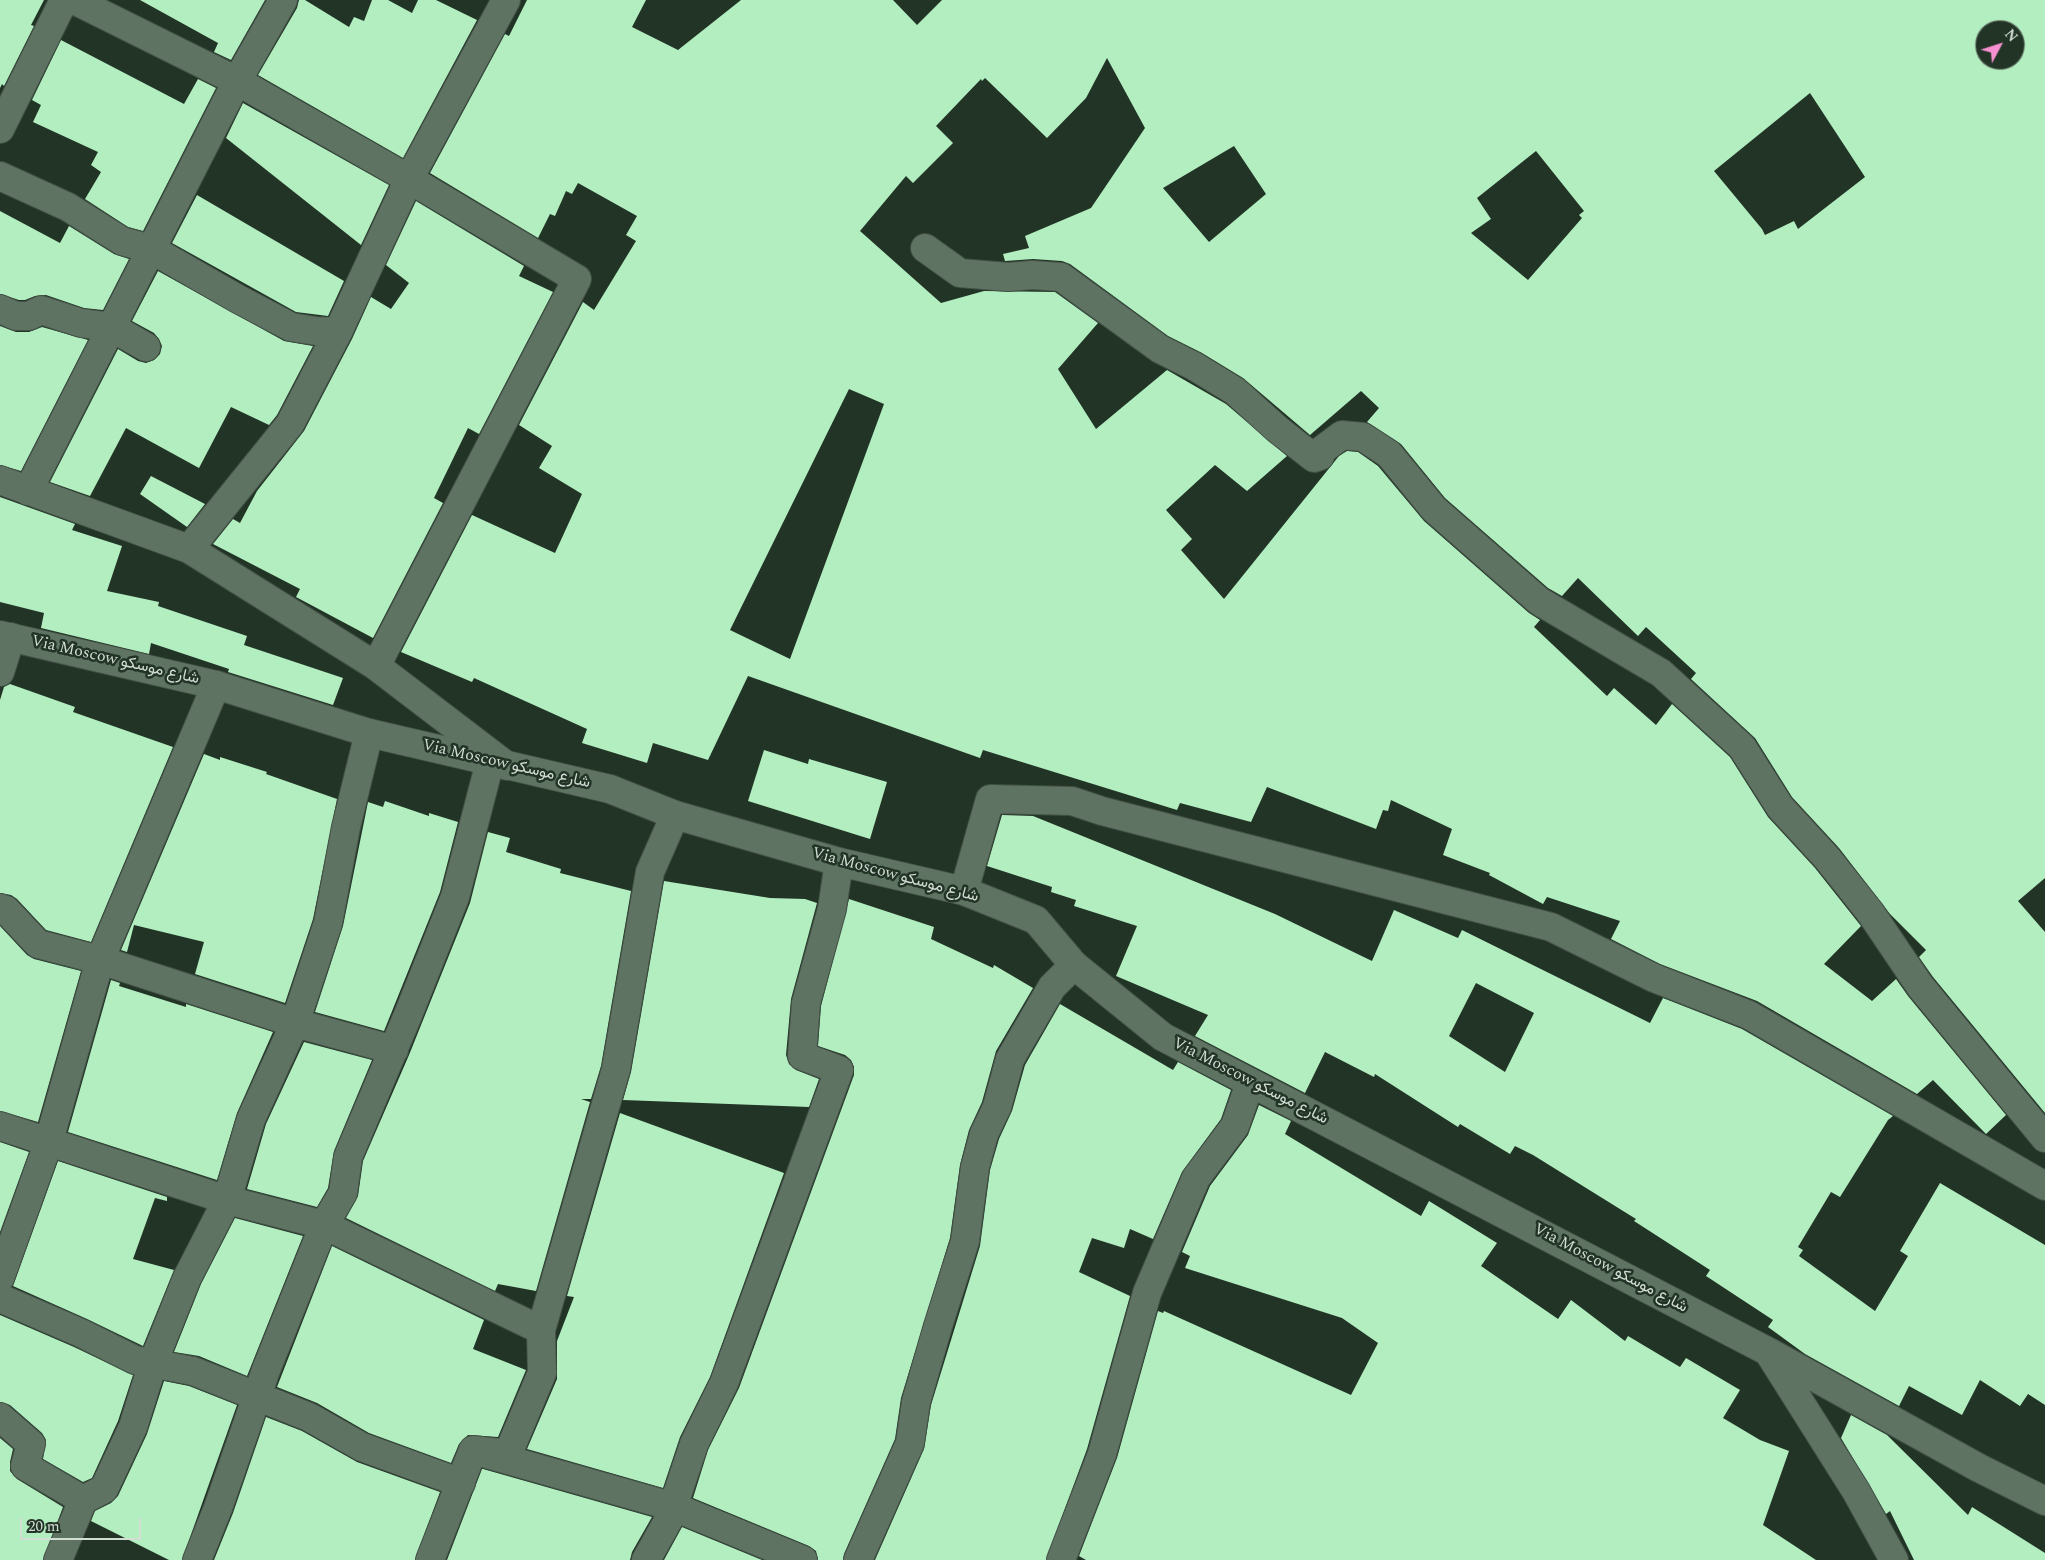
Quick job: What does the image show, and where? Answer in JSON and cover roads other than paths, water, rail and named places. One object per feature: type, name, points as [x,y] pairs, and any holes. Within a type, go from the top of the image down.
[{"type":"street","points":[[0,130],[64,0]]},
{"type":"street","points":[[74,0],[237,81],[409,179],[577,279],[376,666]]},
{"type":"street","points":[[28,491],[237,81],[283,0]]},
{"type":"street","points":[[189,549],[290,424],[338,332],[409,179],[498,2]]},
{"type":"street","points":[[0,176],[68,207],[122,241],[152,249],[238,299],[291,326],[316,331],[338,332]]},
{"type":"street","points":[[925,248],[960,273],[1008,277],[1032,275],[1061,277],[1160,349],[1194,366],[1235,391],[1277,429],[1314,458],[1320,456],[1322,450],[1342,435],[1363,438],[1389,454],[1434,509],[1539,601],[1661,673],[1742,747],[1780,807],[1827,858],[1870,912],[1920,986],[2045,1138]]},
{"type":"street","points":[[0,309],[16,316],[28,316],[41,310],[81,323],[112,328],[146,347]]},
{"type":"street","points":[[0,480],[189,549],[376,666],[499,764],[455,897],[394,1050],[348,1157],[343,1193],[324,1225],[256,1397],[215,1516],[197,1560]]},
{"type":"street","points":[[0,672],[6,636]]},
{"type":"street","name":"Via Moscow شارع موسكو","points":[[6,636],[216,685],[369,733],[610,790],[675,815],[839,862],[964,891],[1036,920],[1074,964],[1163,1037],[1768,1352],[1979,1468],[2045,1501]]},
{"type":"street","points":[[0,1278],[49,1141],[100,960],[216,685]]},
{"type":"street","points":[[58,1560],[84,1500],[104,1488],[133,1427],[153,1363],[187,1278],[227,1200],[251,1119],[295,1023],[328,923],[346,828],[369,733]]},
{"type":"street","points":[[964,891],[990,799],[1072,801],[1102,811],[1551,927],[1654,978],[1749,1015],[2045,1186]]},
{"type":"street","points":[[473,1450],[508,1454],[542,1373],[541,1330],[616,1070],[650,872],[675,815]]},
{"type":"street","points":[[646,1560],[661,1537],[674,1507],[694,1444],[724,1384],[839,1070],[802,1056],[806,1003],[832,909],[839,862]]},
{"type":"street","points":[[0,908],[6,910],[38,944],[100,960],[295,1023],[394,1050]]},
{"type":"street","points":[[858,1560],[910,1443],[916,1402],[965,1241],[975,1167],[984,1134],[996,1107],[1010,1059],[1052,987],[1074,964]]},
{"type":"street","points":[[1061,1560],[1102,1454],[1147,1294],[1196,1178],[1235,1126],[1250,1082]]},
{"type":"street","points":[[0,1126],[227,1200],[324,1225],[541,1330]]},
{"type":"street","points":[[0,1298],[81,1333],[135,1360],[192,1371],[309,1418],[362,1446],[461,1483]]},
{"type":"street","points":[[1768,1352],[1856,1491],[1894,1560]]},
{"type":"street","points":[[0,1417],[30,1444],[25,1466],[84,1500]]},
{"type":"street","points":[[473,1450],[674,1507],[802,1560]]},
{"type":"street","points":[[430,1560],[473,1450]]}]
